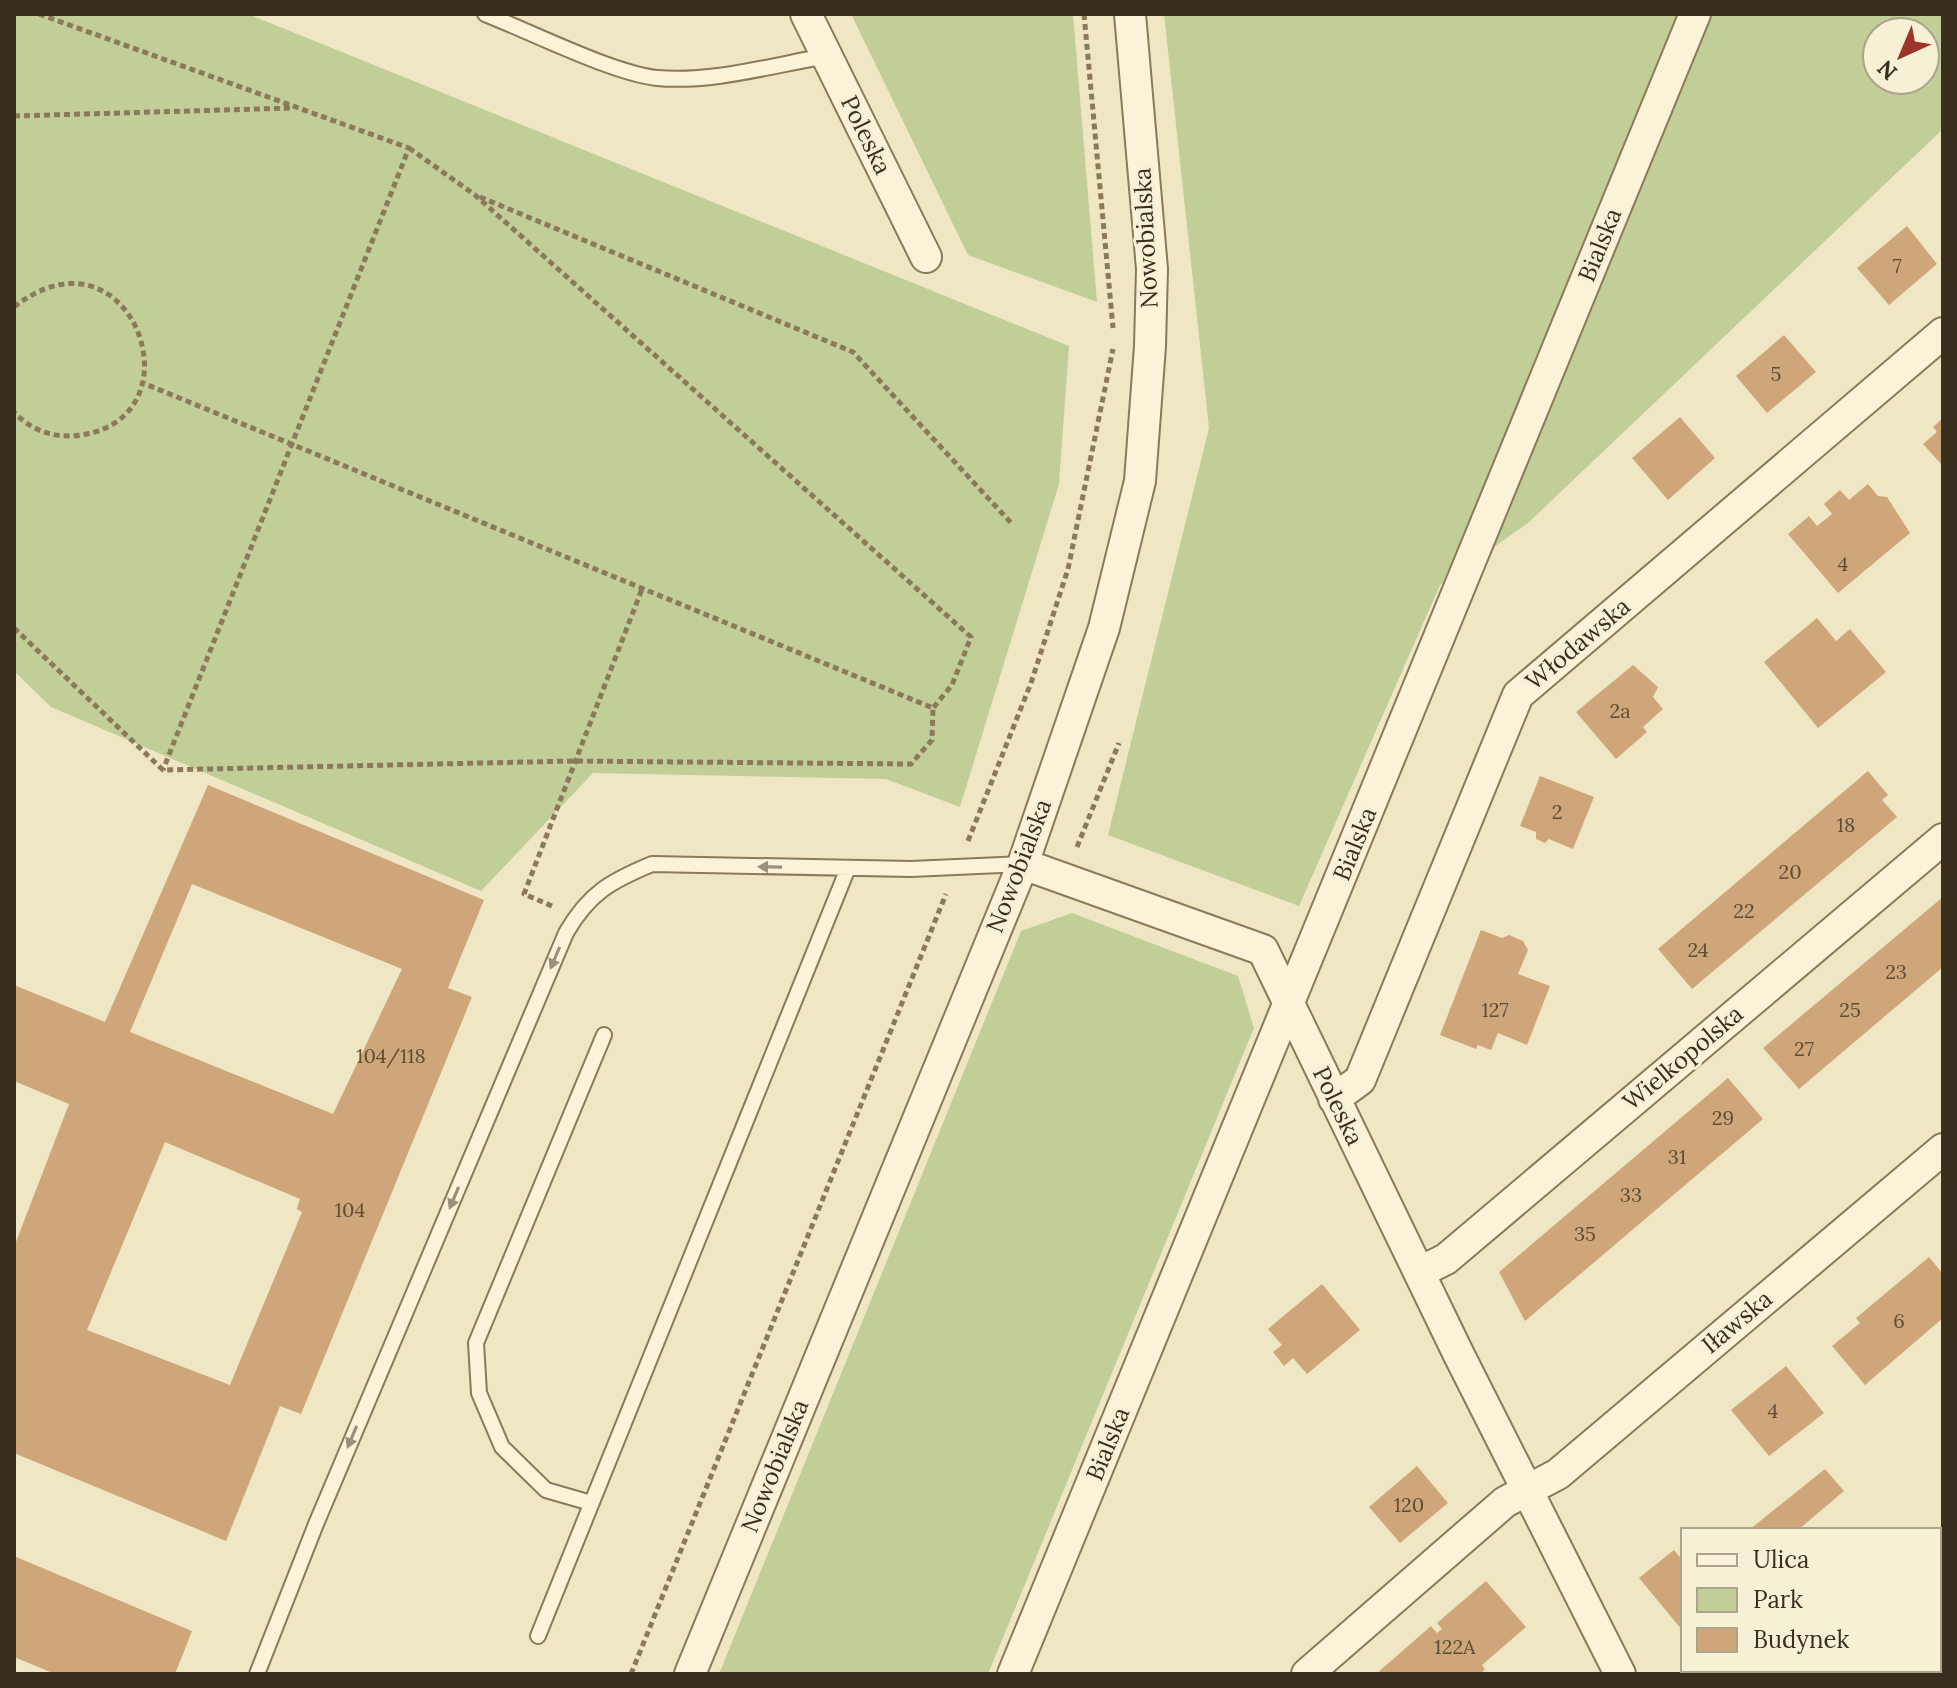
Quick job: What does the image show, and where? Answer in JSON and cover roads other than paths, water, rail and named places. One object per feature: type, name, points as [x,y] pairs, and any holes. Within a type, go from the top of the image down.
[{"type":"street","name":"Poleska","points":[[806,14],[926,257]]},
{"type":"street","name":"Nowobialska","points":[[690,1674],[1023,864],[1104,628],[1140,481],[1152,269],[1130,14]]},
{"type":"street","name":"Bialska","points":[[1013,1674],[1695,14]]},
{"type":"street","name":"Włodawska","points":[[1334,1099],[1360,1080],[1518,695],[1943,333]]},
{"type":"street","name":"Wielkopolska","points":[[1420,1272],[1446,1259],[1943,839]]},
{"type":"street","name":"Poleska","points":[[1023,864],[1263,950],[1620,1674]]},
{"type":"street","name":"Iławska","points":[[1528,1490],[1558,1474],[1943,1149]]},
{"type":"street","points":[[1307,1674],[1505,1502],[1528,1490]]},
{"type":"lane","points":[[485,14],[627,71],[654,78],[706,77],[827,56]]},
{"type":"lane","points":[[257,1674],[316,1524],[581,906],[614,880],[652,864],[848,868],[1023,864]]},
{"type":"lane","points":[[538,1636],[848,868]]},
{"type":"lane","points":[[591,1503],[546,1490],[502,1447],[479,1393],[476,1343],[604,1035]]}]
